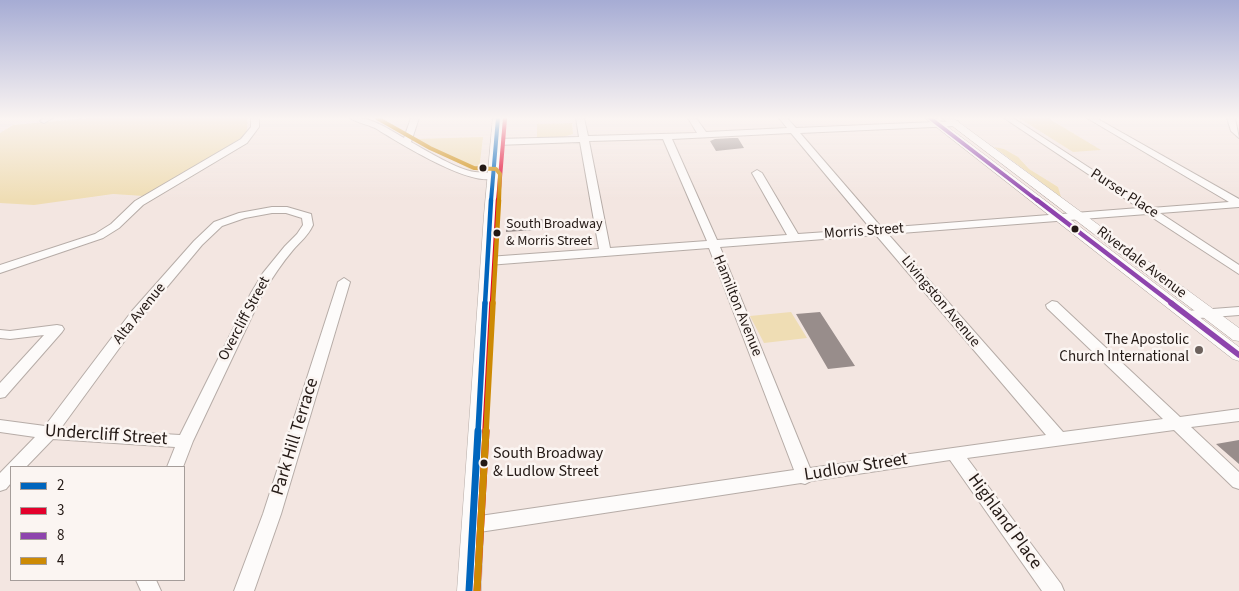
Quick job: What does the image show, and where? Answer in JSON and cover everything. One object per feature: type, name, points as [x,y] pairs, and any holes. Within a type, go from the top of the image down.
[{"type":"main road","points":[[468,591],[496,146]]},
{"type":"main road","name":"Riverdale Avenue","points":[[972,146],[1061,218],[1239,355]]},
{"type":"main road","name":"Riverdale Avenue","points":[[977,146],[1079,217],[1239,336]]},
{"type":"street","points":[[0,269],[68,247],[107,231],[139,203],[236,146]]},
{"type":"street","points":[[413,146],[427,155],[434,164],[458,176],[474,181],[493,178]]},
{"type":"street","points":[[585,146],[605,251]]},
{"type":"street","name":"Hamilton Avenue","points":[[671,146],[712,243],[805,476]]},
{"type":"street","name":"Livingston Avenue","points":[[807,146],[1058,439]]},
{"type":"street","name":"Purser Place","points":[[1050,146],[1239,270]]},
{"type":"street","points":[[1139,146],[1239,203]]},
{"type":"street","points":[[757,173],[794,237]]},
{"type":"street","name":"Morris Street","points":[[488,260],[880,230],[1150,212],[1239,203]]},
{"type":"street","name":"Alta Avenue","points":[[17,466],[49,433],[137,314],[198,243],[218,224],[243,215],[272,210],[294,212]]},
{"type":"street","name":"Overcliff Street","points":[[185,441],[262,284],[290,248],[302,236],[308,225],[306,216],[294,212]]},
{"type":"street","name":"Park Hill Terrace","points":[[244,591],[272,514],[344,282]]},
{"type":"street","points":[[1052,305],[1239,482]]},
{"type":"street","points":[[1186,315],[1239,311]]},
{"type":"street","points":[[0,334],[18,334],[57,329],[0,393]]},
{"type":"street","name":"Ludlow Street","points":[[473,525],[954,453],[1239,415]]},
{"type":"street","name":"Undercliff Street","points":[[0,426],[49,433],[185,441],[175,466]]},
{"type":"street","name":"Highland Place","points":[[954,453],[1054,591]]},
{"type":"street","points":[[0,484],[10,473]]},
{"type":"shaded area","points":[[0,146],[229,146],[144,196],[113,194],[34,205],[0,203]]},
{"type":"shaded area","points":[[428,146],[482,146],[479,170],[471,170]]},
{"type":"shaded area","points":[[1063,146],[1094,146],[1101,150],[1073,152]]},
{"type":"shaded area","points":[[994,147],[1004,149],[1018,157],[1029,169],[1058,187],[1061,197]]},
{"type":"shaded area","points":[[791,312],[807,338],[764,343],[750,316]]},
{"type":"building","points":[[713,146],[743,146],[744,148],[716,151]]},
{"type":"building","points":[[547,219],[548,229],[506,232],[506,221]]},
{"type":"building","points":[[820,312],[855,366],[828,369],[796,314]]},
{"type":"building","points":[[1239,440],[1239,464],[1216,444]]},
{"type":"transit line","name":"4","points":[[426,146],[474,168],[496,169],[500,174],[477,591]]},
{"type":"transit line","name":"2","points":[[469,591],[490,215],[496,146]]},
{"type":"transit line","name":"3","points":[[477,591],[497,216],[503,146]]},
{"type":"transit line","name":"8","points":[[966,146],[1239,355]]},
{"type":"place","name":"South Broadway & Morris Street","points":[[497,233]]},
{"type":"place","name":"The Apostolic Church International","points":[[1199,350]]},
{"type":"place","name":"South Broadway & Ludlow Street","points":[[484,463]]}]
